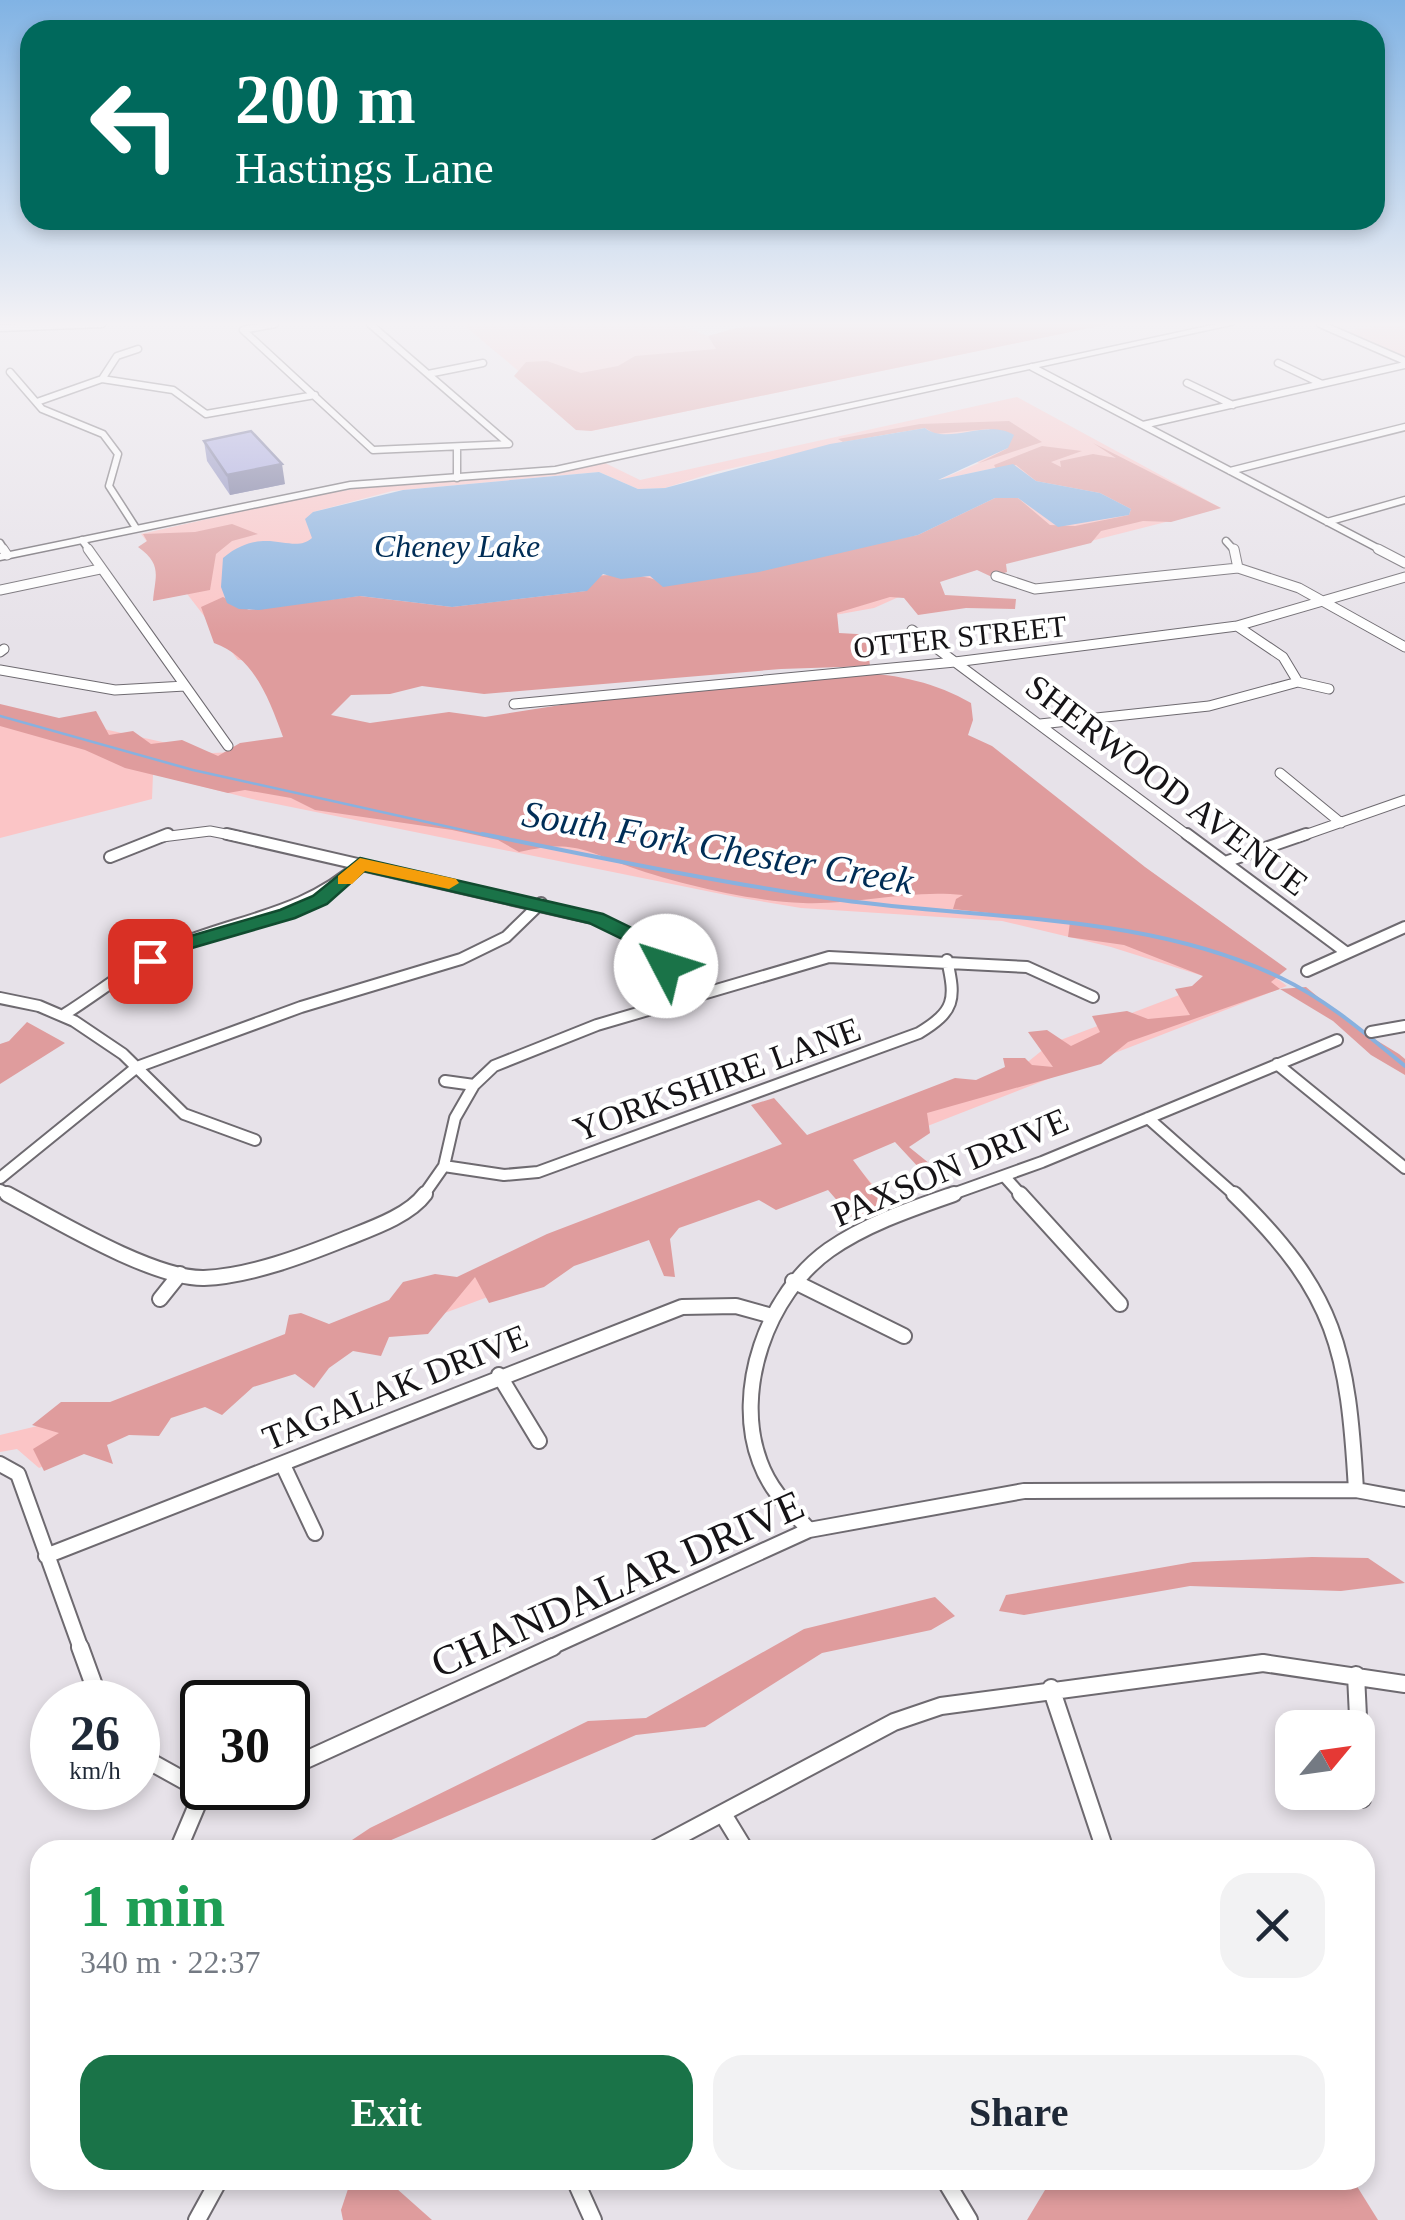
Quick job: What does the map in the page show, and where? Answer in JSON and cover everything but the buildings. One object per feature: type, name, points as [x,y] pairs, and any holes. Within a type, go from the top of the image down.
[{"type":"street","points":[[80,428],[111,441],[118,454],[109,486],[136,528]]},
{"type":"street","points":[[348,428],[372,450],[509,444],[490,428]]},
{"type":"street","points":[[0,543],[4,556],[350,484],[555,470],[751,428]]},
{"type":"street","points":[[1148,428],[1405,564]]},
{"type":"street","points":[[1230,471],[1403,428]]},
{"type":"street","points":[[457,448],[457,478]]},
{"type":"street","points":[[1326,522],[1405,500]]},
{"type":"street","points":[[82,540],[228,746]]},
{"type":"street","points":[[1226,541],[1234,549],[1238,568]]},
{"type":"street","points":[[996,576],[1035,589],[1238,568],[1299,588],[1405,647]]},
{"type":"street","points":[[0,590],[100,569]]},
{"type":"street","name":"OTTER STREET","points":[[514,704],[955,662],[1237,626],[1405,578]]},
{"type":"street","points":[[1237,626],[1283,657],[1298,682]]},
{"type":"street","name":"SHERWOOD AVENUE","points":[[912,630],[1347,953]]},
{"type":"street","points":[[0,670],[110,692],[146,694],[184,686]]},
{"type":"street","points":[[1040,724],[1240,700],[1276,694],[1298,682],[1329,690]]},
{"type":"street","points":[[1280,774],[1341,822]]},
{"type":"street","points":[[1225,862],[1405,800]]},
{"type":"street","points":[[110,857],[173,832],[210,831],[250,836],[541,903],[596,918],[631,935],[692,996]]},
{"type":"street","points":[[65,1014],[170,948],[288,914],[320,900],[360,864]]},
{"type":"street","points":[[0,1178],[137,1067],[300,1007],[461,959],[506,937],[541,903]]},
{"type":"street","points":[[1308,971],[1405,927]]},
{"type":"street","points":[[181,930],[190,942]]},
{"type":"street","points":[[0,1190],[92,1239],[180,1274],[228,1275],[338,1242],[420,1200],[444,1166],[455,1118],[474,1085],[494,1066],[517,1054],[692,996],[828,957],[947,960],[1044,970],[1093,997]]},
{"type":"street","name":"YORKSHIRE LANE","points":[[444,1166],[504,1174],[538,1172],[886,1048],[944,1018],[954,992],[947,960]]},
{"type":"street","points":[[0,998],[28,1000],[65,1014],[137,1067],[176,1108],[213,1129],[255,1140]]},
{"type":"street","points":[[1371,1032],[1405,1026]]},
{"type":"street","name":"PAXSON DRIVE","points":[[809,1530],[772,1488],[754,1432],[752,1374],[772,1316],[793,1282],[828,1251],[928,1203],[1006,1177],[1336,1040]]},
{"type":"street","points":[[1277,1064],[1405,1168]]},
{"type":"street","points":[[446,1081],[474,1085]]},
{"type":"street","points":[[1148,1118],[1252,1211],[1311,1282],[1332,1320],[1348,1379],[1356,1490]]},
{"type":"street","points":[[1006,1177],[1120,1304]]},
{"type":"street","points":[[160,1299],[180,1274]]},
{"type":"street","points":[[793,1282],[904,1336]]},
{"type":"street","name":"TAGALAK DRIVE","points":[[46,1556],[682,1306],[736,1306],[772,1316]]},
{"type":"street","points":[[499,1375],[540,1441]]},
{"type":"street","points":[[1,1464],[18,1474],[92,1680]]},
{"type":"street","points":[[282,1465],[315,1533]]},
{"type":"street","name":"CHANDALAR DRIVE","points":[[310,1758],[809,1530],[1024,1491],[1356,1490],[1405,1499]]},
{"type":"street","points":[[673,1840],[894,1722],[941,1706],[1263,1662],[1405,1684]]},
{"type":"street","points":[[1356,1676],[1358,1710]]},
{"type":"street","points":[[1051,1688],[1102,1840]]},
{"type":"street","points":[[184,1840],[200,1810]]},
{"type":"street","points":[[724,1814],[740,1840]]},
{"type":"street","points":[[197,2220],[214,2190]]},
{"type":"street","points":[[580,2190],[594,2220]]},
{"type":"street","points":[[951,2190],[969,2220]]},
{"type":"shaded area","points":[[573,428],[607,428],[591,431]]},
{"type":"shaded area","points":[[878,428],[1073,428],[1221,508],[937,580],[874,608],[617,654],[238,660],[141,534],[314,495],[396,483],[511,478],[603,462],[640,480]],"holes":[[[899,431],[979,463],[939,480],[1013,464],[609,575],[237,547],[306,544],[312,539],[313,512],[392,491],[599,472],[638,489],[665,488],[715,472]]]},
{"type":"shaded area","points":[[900,428],[1019,428],[1042,442],[979,463],[1008,448],[989,429],[935,434],[925,428],[843,442],[838,439]]},
{"type":"shaded area","points":[[1093,443],[1221,508],[1171,522],[1143,521],[1101,531],[1091,543],[1006,564],[1007,572],[992,577],[977,570],[940,582],[945,595],[1016,599],[1015,609],[966,608],[918,615],[904,598],[890,597],[837,613],[839,633],[892,636],[868,650],[870,666],[781,669],[484,694],[422,686],[390,694],[351,695],[331,715],[370,723],[449,712],[485,717],[567,704],[858,673],[916,681],[971,703],[973,720],[968,735],[992,746],[1145,867],[1287,969],[1271,982],[1280,989],[1128,1042],[1101,1064],[927,1113],[930,1133],[909,1147],[935,1168],[921,1170],[895,1142],[853,1160],[886,1204],[853,1219],[828,1190],[776,1210],[759,1200],[679,1228],[670,1239],[675,1277],[664,1276],[649,1240],[574,1266],[544,1287],[489,1303],[475,1277],[428,1334],[389,1337],[381,1356],[353,1351],[329,1368],[314,1388],[295,1374],[253,1387],[222,1415],[205,1407],[171,1418],[159,1436],[129,1435],[107,1445],[113,1464],[84,1454],[44,1471],[33,1449],[59,1433],[32,1425],[61,1402],[110,1402],[285,1334],[289,1315],[301,1313],[329,1324],[389,1300],[403,1282],[435,1274],[457,1277],[547,1234],[782,1144],[751,1105],[774,1098],[807,1135],[955,1078],[976,1080],[1005,1067],[1003,1058],[1025,1058],[1032,1065],[1053,1067],[1028,1032],[1047,1030],[1071,1046],[1100,1032],[1092,1016],[1127,1011],[1148,1019],[1190,1015],[1175,989],[1192,986],[1203,976],[1124,945],[1068,937],[1070,922],[953,909],[956,899],[963,895],[923,894],[823,903],[759,899],[664,878],[572,848],[519,852],[498,840],[452,830],[315,810],[291,798],[245,790],[228,793],[125,768],[85,750],[0,726],[0,704],[59,718],[96,711],[109,735],[133,731],[151,744],[182,740],[218,756],[240,743],[283,737],[266,694],[250,669],[228,649],[214,643],[201,607],[223,597],[249,610],[359,596],[452,607],[586,591],[596,576],[638,576],[660,582],[918,535],[995,498],[1018,498],[1050,525],[1075,526],[1129,515],[1131,509],[1100,493],[1036,481],[1016,465],[996,469],[994,465],[1042,446],[1082,451],[1051,462],[1061,467],[1060,461],[1093,454],[1116,458]]},
{"type":"shaded area","points":[[232,524],[258,534],[232,541],[216,554],[210,590],[153,601],[156,571],[138,547],[147,541],[143,534],[195,532]]},
{"type":"shaded area","points":[[0,706],[212,753],[308,749],[1033,790],[1287,986],[848,1157],[891,1205],[870,1216],[822,1167],[39,1468],[17,1449],[0,1452],[0,1435],[137,1402],[1024,1065],[1050,1044],[1195,989],[1203,976],[1111,947],[1002,921],[801,908],[736,897],[252,799],[153,774],[152,799],[0,838]]},
{"type":"shaded area","points":[[1306,987],[1353,1026],[1405,1059],[1405,1075],[1371,1055],[1333,1021],[1280,989]]},
{"type":"shaded area","points":[[27,1022],[65,1043],[0,1084],[0,1044],[9,1041]]},
{"type":"shaded area","points":[[1368,1558],[1405,1583],[1341,1591],[1190,1586],[1024,1615],[999,1611],[1006,1595],[1193,1562]]},
{"type":"shaded area","points":[[935,1597],[955,1616],[931,1630],[822,1653],[705,1727],[636,1735],[391,1840],[352,1840],[588,1721],[646,1718],[804,1629]]},
{"type":"shaded area","points":[[348,2190],[398,2190],[432,2220],[343,2220],[341,2210]]},
{"type":"shaded area","points":[[1045,2190],[1359,2190],[1378,2220],[1027,2220]]},
{"type":"water","name":"Cheney Lake","points":[[925,428],[945,434],[992,429],[1014,435],[1008,448],[938,480],[1013,464],[1036,481],[1100,493],[1131,509],[1129,515],[1058,527],[1018,498],[995,498],[918,535],[759,572],[663,587],[650,576],[621,579],[603,574],[587,591],[452,607],[360,596],[259,610],[239,609],[227,603],[221,587],[223,558],[238,548],[264,541],[304,543],[312,538],[305,519],[313,512],[403,490],[599,472],[638,489],[665,488],[830,444]]},
{"type":"waterway","name":"South Fork Chester Creek","points":[[0,716],[193,770],[494,837]]},
{"type":"waterway","name":"South Fork Chester Creek","points":[[482,834],[661,870],[841,900],[1065,922],[1176,941],[1230,957],[1298,987],[1346,1018],[1405,1066]]},
{"type":"slow traffic","points":[[345,880],[360,864],[449,883]]},
{"type":"route","points":[[150,961],[170,948],[288,914],[320,900],[360,864],[596,918],[631,935],[666,966]]}]
